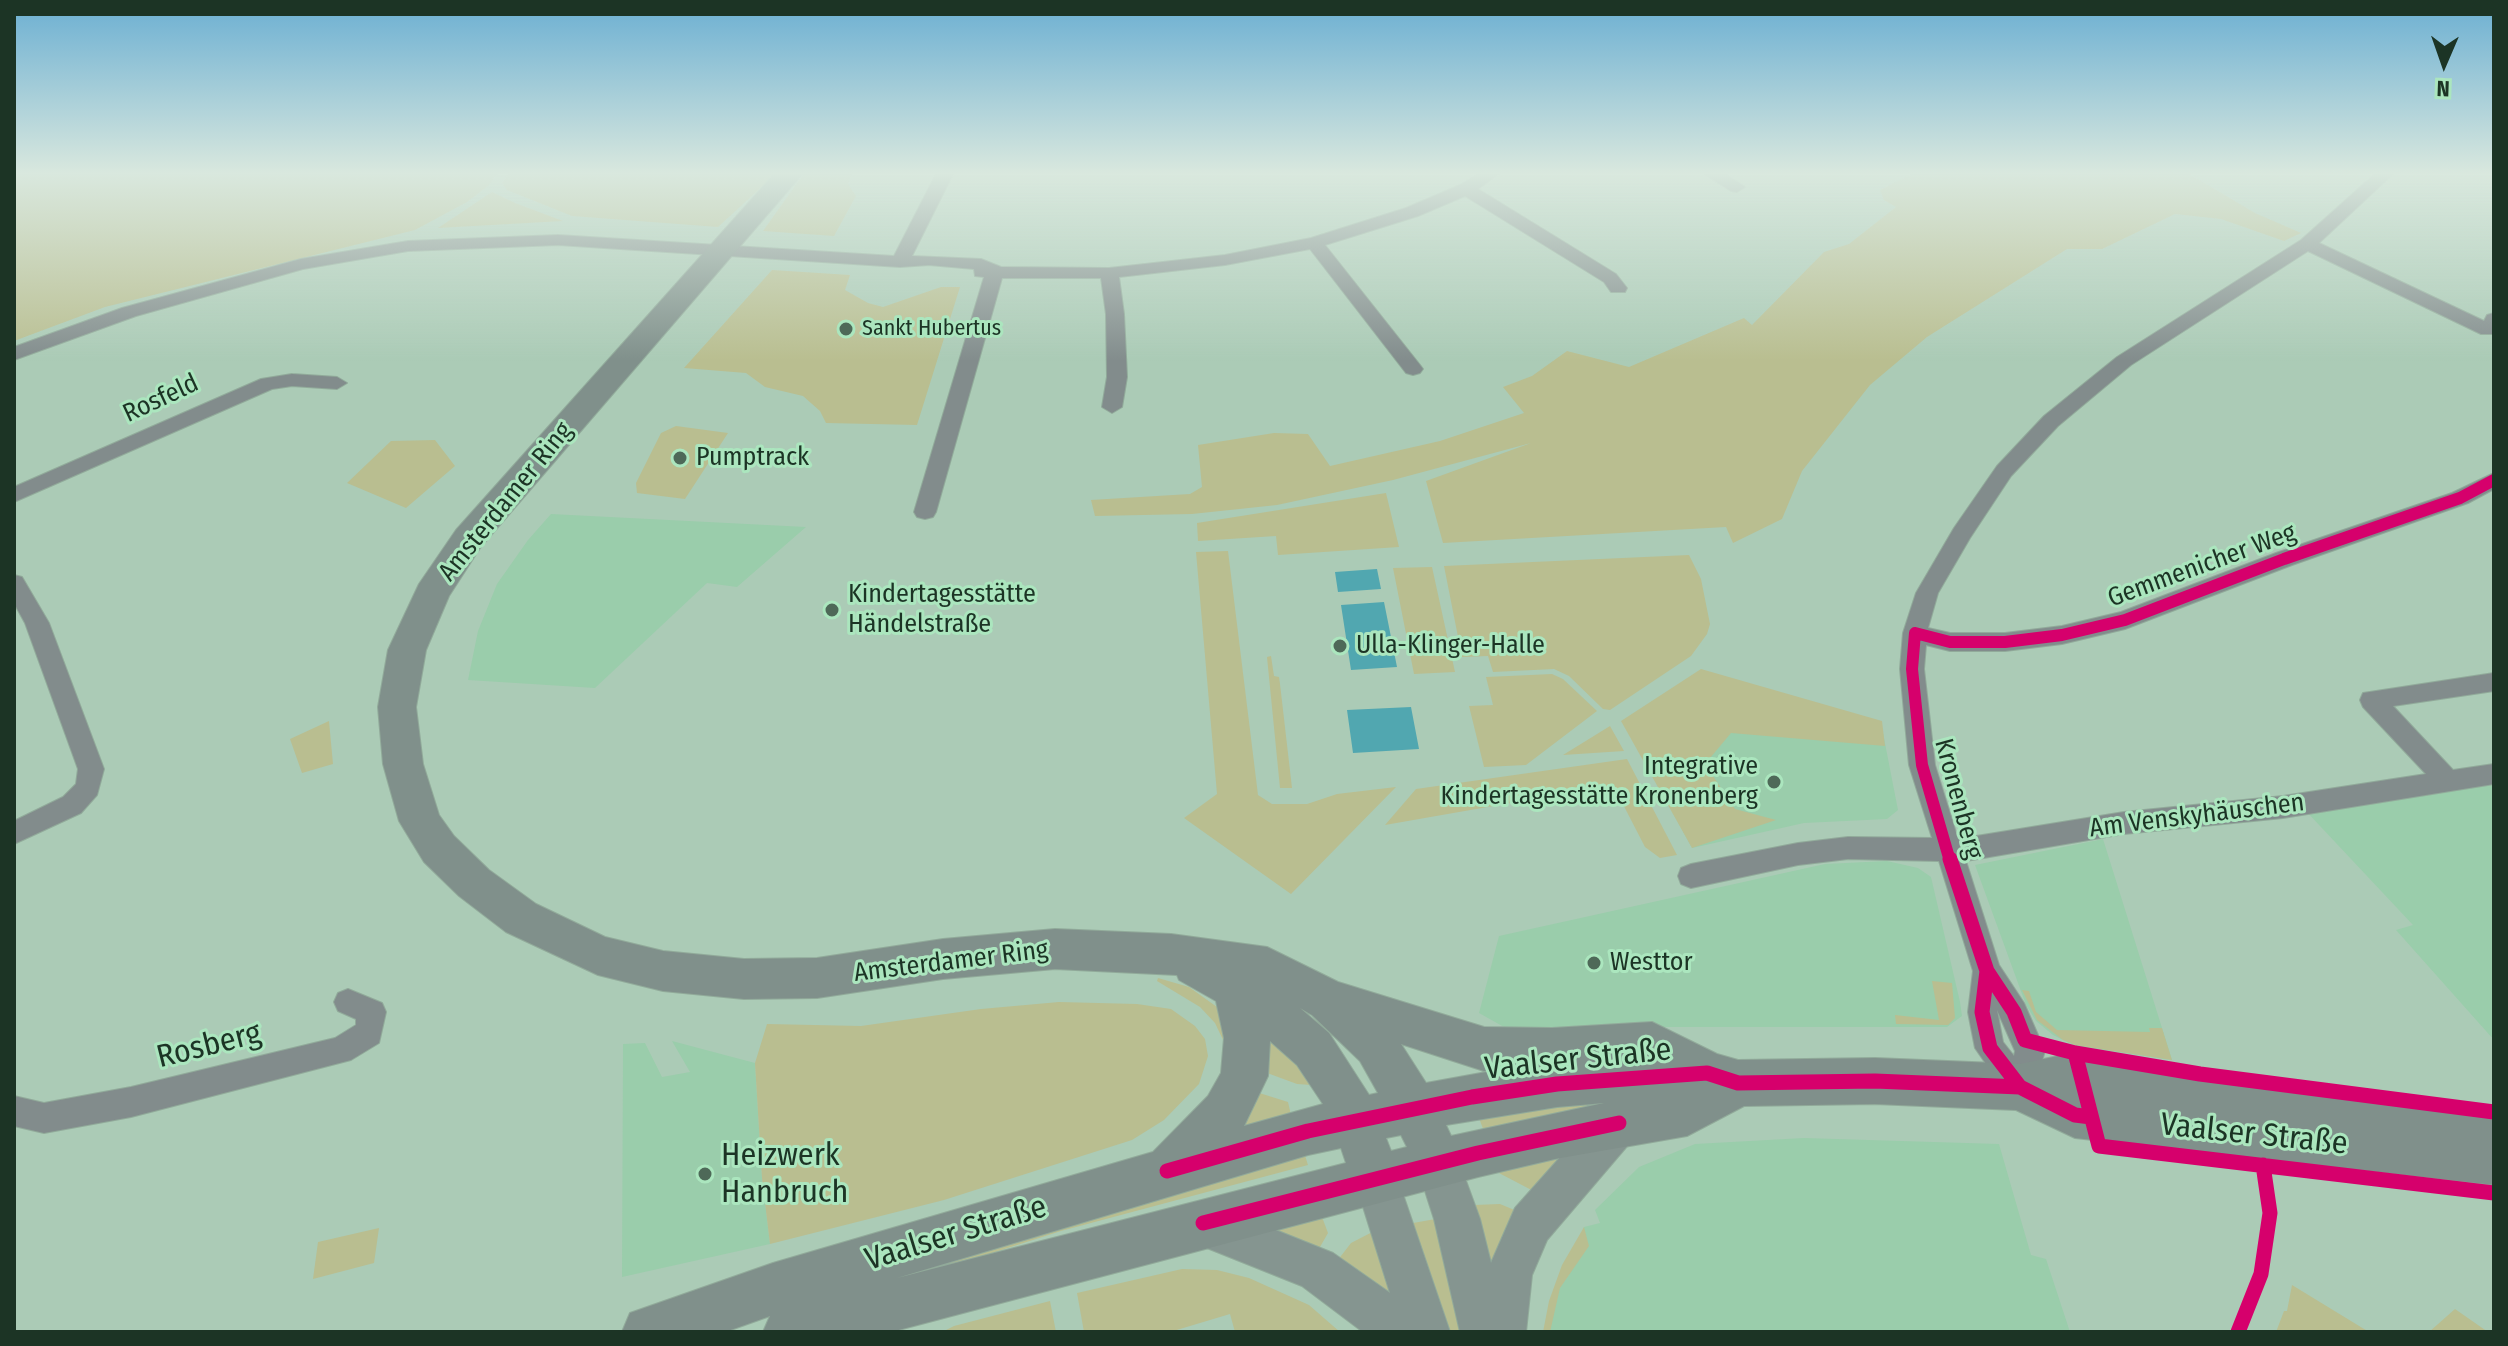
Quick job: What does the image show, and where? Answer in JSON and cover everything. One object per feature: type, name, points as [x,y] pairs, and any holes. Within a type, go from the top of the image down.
[{"type":"main road","name":"Amsterdamer Ring","points":[[737,235],[468,539],[432,593],[407,650],[397,707],[403,764],[420,821],[439,849],[474,883],[521,918],[598,955],[663,971],[744,979],[817,978],[943,959],[1055,949],[1171,954],[1267,967],[1328,1000],[1376,1046],[1425,1135]]},
{"type":"main road","name":"Amsterdamer Ring","points":[[1171,954],[1235,986],[1277,1014],[1313,1049],[1339,1084],[1366,1149]]},
{"type":"main road","points":[[1167,1171],[1225,1113],[1244,1076],[1247,1038],[1235,986]]},
{"type":"main road","points":[[1328,1000],[1484,1049],[1552,1050],[1652,1044],[1723,1078]]},
{"type":"main road","name":"Vaalser Straße","points":[[649,1332],[773,1289],[1167,1171],[1366,1149],[1425,1135],[1557,1084],[1723,1078],[2020,1087],[2072,1076],[2494,1136]]},
{"type":"main road","name":"Vaalser Straße","points":[[1425,1135],[1555,1135],[1687,1113],[1723,1078]]},
{"type":"main road","name":"Vaalser Straße","points":[[2020,1087],[2075,1115],[2494,1161]]},
{"type":"main road","points":[[1502,1332],[1509,1275],[1531,1224],[1619,1123]]},
{"type":"main road","points":[[1425,1135],[1457,1219],[1484,1332]]},
{"type":"main road","points":[[1366,1149],[1426,1332]]},
{"type":"main road","name":"Vaalser Straße","points":[[790,1332],[1203,1223],[1366,1149]]},
{"type":"main road","points":[[1203,1223],[1317,1269],[1360,1298],[1398,1332]]},
{"type":"street","points":[[900,262],[914,235]]},
{"type":"street","points":[[14,354],[129,312],[301,264],[371,251],[514,240],[900,262],[926,269],[1109,273],[1225,260],[1342,235]]},
{"type":"street","points":[[1540,235],[1610,278],[1618,288]]},
{"type":"street","name":"Kronenberg","points":[[2020,1087],[2030,1051],[2014,1012],[1987,971],[1927,787],[1916,729],[1912,669],[1915,633],[1930,585],[2004,471],[2051,421],[2124,361],[2317,235]]},
{"type":"street","points":[[1314,243],[1413,369]]},
{"type":"street","points":[[2307,244],[2488,330],[2494,319]]},
{"type":"street","points":[[925,512],[995,271]]},
{"type":"street","points":[[1109,273],[1115,314],[1117,377],[1112,407]]},
{"type":"street","name":"Rosfeld","points":[[14,495],[268,383],[292,380],[337,383]]},
{"type":"street","name":"Gemmenicher Weg","points":[[1915,633],[1950,642],[2005,642],[2062,635],[2125,620],[2284,559],[2460,498],[2494,480]]},
{"type":"street","points":[[14,583],[37,623],[91,769],[88,788],[72,805],[14,833]]},
{"type":"street","points":[[2447,780],[2372,700],[2494,682]]},
{"type":"street","name":"Am Venskyhäuschen","points":[[1947,851],[1972,850],[2124,823],[2283,807],[2494,774]]},
{"type":"street","name":"Kronenberg","points":[[1691,876],[1798,854],[1848,848],[1947,851]]},
{"type":"street","name":"Rosberg","points":[[14,1111],[44,1118],[131,1102],[341,1050],[369,1033],[372,1012],[348,1002]]},
{"type":"shaded area","points":[[14,235],[396,235],[105,307],[14,341]]},
{"type":"shaded area","points":[[1861,235],[2132,235],[2102,249],[2067,249],[1927,337],[1870,385],[1802,471],[1782,519],[1733,543],[1726,527],[1443,543],[1426,481],[1531,443],[1393,480],[1277,505],[1192,514],[1095,516],[1091,500],[1190,494],[1202,487],[1198,445],[1274,433],[1308,434],[1330,466],[1440,441],[1524,413],[1503,387],[1532,376],[1567,351],[1629,367],[1744,318],[1752,325],[1824,252],[1849,244]]},
{"type":"shaded area","points":[[2266,235],[2297,235],[2284,241]]},
{"type":"shaded area","points":[[772,270],[850,275],[845,290],[868,303],[883,307],[941,287],[960,287],[917,425],[826,423],[820,411],[803,396],[765,387],[746,373],[684,368]]},
{"type":"shaded area","name":"Pumptrack","points":[[676,426],[728,433],[685,499],[637,493],[636,483],[661,433]]},
{"type":"shaded area","points":[[435,440],[455,466],[406,508],[347,483],[391,441]]},
{"type":"shaded area","points":[[1386,493],[1399,547],[1278,555],[1276,536],[1198,541],[1197,523]]},
{"type":"shaded area","points":[[551,514],[806,527],[737,587],[707,583],[595,688],[468,680],[478,631],[497,584]]},
{"type":"shaded area","points":[[1228,551],[1258,795],[1272,804],[1307,804],[1337,794],[1396,787],[1291,894],[1184,818],[1217,794],[1196,552]]},
{"type":"shaded area","points":[[1689,555],[1701,579],[1710,624],[1707,634],[1691,656],[1610,710],[1603,709],[1569,676],[1554,669],[1493,672],[1488,656],[1462,657],[1444,566]]},
{"type":"shaded area","points":[[1432,567],[1455,672],[1414,674],[1393,568]]},
{"type":"shaded area","points":[[1271,656],[1274,676],[1279,677],[1292,788],[1280,788],[1267,657]]},
{"type":"shaded area","points":[[1701,669],[1882,721],[1885,746],[1731,733],[1705,764],[1735,809],[1776,820],[1692,848],[1621,721]]},
{"type":"shaded area","points":[[1552,674],[1563,679],[1597,711],[1526,765],[1484,767],[1469,706],[1493,705],[1486,677]]},
{"type":"shaded area","points":[[329,721],[333,764],[302,773],[290,739]]},
{"type":"shaded area","points":[[1610,726],[1624,751],[1563,755]]},
{"type":"shaded area","name":"Integrative Kindertagesstätte Kronenberg","points":[[1627,730],[1883,733],[1898,810],[1887,819],[1804,823],[1692,848]]},
{"type":"shaded area","points":[[1627,759],[1677,855],[1660,858],[1645,847],[1613,785],[1385,825],[1416,789]]},
{"type":"shaded area","points":[[2494,785],[2494,1040],[2396,930],[2413,925],[2305,810]]},
{"type":"shaded area","points":[[2103,839],[2172,1060],[2075,1046],[2053,1035],[2036,1021],[2026,1005],[1975,865]]},
{"type":"shaded area","points":[[1887,861],[1918,868],[1931,877],[1962,1016],[1947,1027],[1504,1027],[1479,1013],[1499,936],[1825,864]]},
{"type":"shaded area","points":[[1158,978],[1189,987],[1217,1007],[1224,1016],[1224,1042],[1215,1023],[1200,1007],[1157,981]]},
{"type":"shaded area","points":[[1932,981],[1952,983],[1955,1018],[1948,1025],[1896,1024],[1895,1015],[1939,1020]]},
{"type":"shaded area","points":[[2022,990],[2029,991],[2036,1012],[2057,1030],[2150,1032],[2149,1028],[2162,1028],[2172,1060],[2075,1045],[2063,1040],[2037,1020]]},
{"type":"shaded area","points":[[1059,1002],[1137,1004],[1171,1009],[1195,1026],[1205,1039],[1208,1056],[1199,1084],[1164,1120],[1132,1140],[944,1200],[770,1244],[762,1178],[755,1063],[767,1024],[861,1026],[981,1009]]},
{"type":"shaded area","points":[[1259,1028],[1305,1070],[1311,1085],[1297,1084],[1259,1070]]},
{"type":"shaded area","points":[[672,1041],[755,1063],[762,1178],[770,1244],[622,1277],[623,1044],[645,1043],[662,1077],[690,1072]]},
{"type":"shaded area","points":[[1253,1091],[1288,1102],[1291,1115],[1230,1131]]},
{"type":"shaded area","points":[[1637,1096],[1485,1134],[1479,1118],[1533,1108]]},
{"type":"shaded area","points":[[1804,1138],[1999,1144],[2031,1255],[2046,1259],[2070,1332],[1548,1332],[1550,1308],[1584,1227],[1600,1223],[1595,1210],[1639,1167],[1695,1144]]},
{"type":"shaded area","points":[[1303,1149],[1308,1165],[1061,1231],[851,1298],[846,1287]]},
{"type":"shaded area","points":[[1568,1156],[1541,1195],[1497,1172]]},
{"type":"shaded area","points":[[1500,1204],[1529,1216],[1498,1289],[1474,1205]]},
{"type":"shaded area","points":[[1322,1217],[1328,1233],[1316,1254],[1273,1229]]},
{"type":"shaded area","points":[[1441,1218],[1470,1332],[1442,1332],[1402,1225]]},
{"type":"shaded area","points":[[1584,1227],[1589,1246],[1560,1288],[1550,1332],[1543,1332],[1549,1301],[1562,1265]]},
{"type":"shaded area","points":[[379,1228],[374,1263],[313,1279],[318,1242]]},
{"type":"shaded area","points":[[1380,1228],[1413,1321],[1334,1265],[1351,1243]]},
{"type":"shaded area","points":[[1182,1269],[1217,1270],[1249,1278],[1309,1305],[1340,1332],[1235,1332],[1230,1314],[1170,1332],[1084,1332],[1077,1293]]},
{"type":"shaded area","points":[[2292,1285],[2369,1332],[2276,1332],[2284,1311],[2287,1311]]},
{"type":"shaded area","points":[[1050,1301],[1056,1332],[942,1332],[954,1326]]},
{"type":"shaded area","points":[[2455,1309],[2488,1332],[2429,1332]]},
{"type":"water","points":[[1377,569],[1381,589],[1338,592],[1335,572]]},
{"type":"water","points":[[1384,602],[1397,667],[1351,670],[1341,605]]},
{"type":"water","points":[[1411,707],[1419,749],[1353,753],[1347,710]]},
{"type":"cycle path","points":[[2494,480],[2460,498],[2284,559],[2125,620],[2062,635],[2005,642],[1950,642],[1915,633],[1912,669],[1922,765],[1947,851],[1987,971],[2014,1012],[2025,1040],[2075,1053],[2200,1074],[2494,1112]]},
{"type":"cycle path","points":[[1987,971],[1982,1012],[1990,1048],[2020,1087]]},
{"type":"cycle path","points":[[2075,1053],[2099,1146],[2494,1193]]},
{"type":"cycle path","points":[[1167,1171],[1308,1131],[1472,1097],[1557,1084],[1707,1073],[1738,1083],[1875,1081],[2020,1087],[2075,1115],[2091,1117]]},
{"type":"cycle path","points":[[1203,1223],[1478,1153],[1619,1123]]},
{"type":"cycle path","points":[[2238,1332],[2261,1274],[2270,1213],[2263,1165]]},
{"type":"place","name":"Sankt Hubertus","points":[[846,329]]},
{"type":"place","name":"Pumptrack","points":[[680,458]]},
{"type":"place","name":"Kindertagesstätte Händelstraße","points":[[832,610]]},
{"type":"place","name":"Ulla-Klinger-Halle","points":[[1340,646]]},
{"type":"place","name":"Integrative Kindertagesstätte Kronenberg","points":[[1774,782]]},
{"type":"place","name":"Westtor","points":[[1594,963]]},
{"type":"place","name":"Heizwerk Hanbruch","points":[[705,1174]]}]
